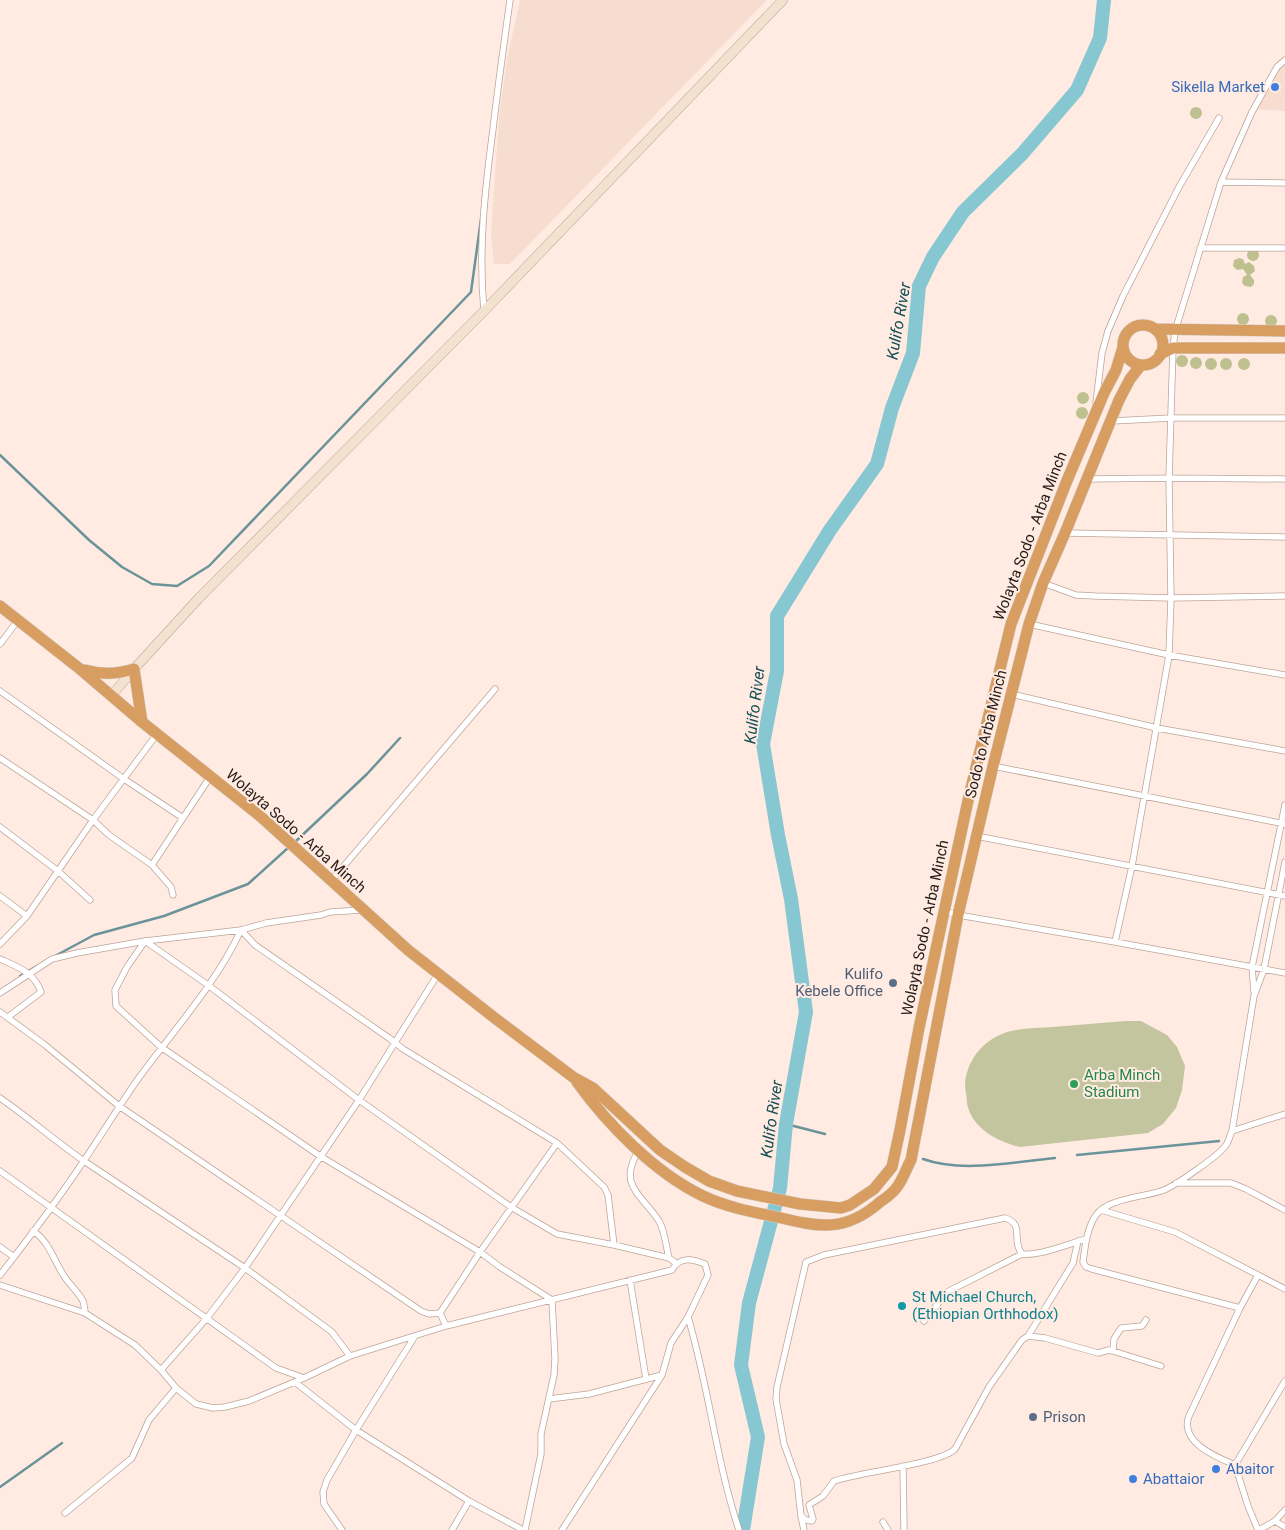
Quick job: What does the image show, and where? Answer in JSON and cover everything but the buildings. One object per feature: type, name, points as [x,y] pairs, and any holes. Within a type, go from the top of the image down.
[{"type":"highway","name":"Wolayta Sodo - Arba Minch","points":[[0,606],[260,816],[362,910],[438,974],[573,1076],[593,1088],[660,1150],[709,1181],[736,1191],[800,1204],[831,1208],[850,1206],[874,1189],[892,1167],[919,1028],[969,796],[1011,624],[1094,417],[1116,370],[1124,337],[1132,328],[1144,325],[1155,329],[1175,331],[1285,331]]},
{"type":"highway","points":[[1155,329],[1162,341],[1160,354]]},
{"type":"highway","points":[[1123,347],[1125,355],[1129,360],[1141,366],[1150,364],[1160,354],[1173,348],[1285,348]]},
{"type":"highway","name":"Sodo to Arba Minch","points":[[734,1207],[797,1222],[834,1225],[851,1222],[866,1214],[896,1189],[911,1160],[958,915],[1029,624],[1044,579],[1127,386],[1141,366]]},
{"type":"highway","points":[[1032,568],[1044,579]]},
{"type":"highway","points":[[80,669],[98,674],[115,674],[134,669],[142,722]]},
{"type":"highway","points":[[919,1028],[935,1032]]},
{"type":"highway","name":"Wolayta Sodo - Arba Minch","points":[[573,1076],[600,1111],[663,1171],[704,1196],[734,1207]]},
{"type":"street","points":[[484,311],[480,276],[483,214],[510,0]]},
{"type":"street","points":[[111,696],[199,598],[484,311],[783,0]]},
{"type":"street","points":[[1115,942],[1132,866],[1169,655],[1171,598],[1169,478],[1175,331],[1221,182],[1252,112],[1277,67],[1285,60]]},
{"type":"street","points":[[1094,417],[1102,353],[1108,331],[1123,296],[1179,187],[1220,118]]},
{"type":"street","points":[[1221,182],[1285,183]]},
{"type":"street","points":[[1200,248],[1285,248]]},
{"type":"street","points":[[1112,421],[1171,418],[1285,418]]},
{"type":"street","points":[[1087,479],[1285,479]]},
{"type":"street","points":[[1065,533],[1285,537]]},
{"type":"street","points":[[1044,579],[1076,595],[1171,598],[1285,596]]},
{"type":"street","points":[[0,644],[18,620]]},
{"type":"street","points":[[1029,624],[1169,655],[1285,675]]},
{"type":"street","points":[[331,881],[495,689]]},
{"type":"street","points":[[0,691],[124,779],[183,818]]},
{"type":"street","points":[[1011,694],[1157,728],[1285,750]]},
{"type":"street","points":[[0,944],[27,916],[93,820],[157,734]]},
{"type":"street","points":[[0,758],[93,820],[109,835],[152,864],[171,887],[173,895]]},
{"type":"street","points":[[993,766],[1283,824]]},
{"type":"street","points":[[152,864],[210,776]]},
{"type":"street","points":[[1254,996],[1252,967],[1283,824],[1285,805]]},
{"type":"street","points":[[0,827],[58,871],[90,900]]},
{"type":"street","points":[[976,836],[1285,896]]},
{"type":"street","points":[[1240,1308],[1086,1267],[1083,1262],[1086,1239],[1096,1215],[1101,1210],[1112,1204],[1165,1190],[1212,1159],[1226,1146],[1232,1131],[1254,996],[1264,969],[1285,862]]},
{"type":"street","points":[[0,896],[27,916]]},
{"type":"street","points":[[0,993],[52,960],[77,953],[145,941],[241,930],[266,923],[330,912],[362,910]]},
{"type":"street","points":[[944,911],[1285,973]]},
{"type":"street","points":[[0,1275],[52,1207],[119,1106],[208,985],[235,943],[241,930]]},
{"type":"street","points":[[241,930],[254,945],[395,1043],[557,1143],[604,1187],[608,1195],[614,1245]]},
{"type":"street","points":[[145,941],[208,985],[359,1100],[512,1207],[557,1234],[669,1258],[676,1263]]},
{"type":"street","points":[[145,941],[127,967],[115,990],[116,1006],[161,1048],[320,1156],[480,1252],[552,1300]]},
{"type":"street","points":[[0,959],[30,974],[39,985],[41,992],[8,1016]]},
{"type":"street","points":[[161,1370],[207,1318],[245,1268],[359,1100],[438,974]]},
{"type":"street","points":[[0,1012],[8,1016],[119,1106],[421,1311],[430,1314],[440,1313]]},
{"type":"street","points":[[0,1098],[38,1125],[63,1147],[245,1268],[332,1332],[350,1356]]},
{"type":"street","points":[[1232,1131],[1285,1114]]},
{"type":"street","points":[[440,1313],[480,1252],[557,1143]]},
{"type":"street","points":[[639,1150],[630,1166],[629,1176],[637,1193],[660,1222],[669,1258]]},
{"type":"street","points":[[0,1171],[276,1368],[304,1378]]},
{"type":"street","points":[[1176,1183],[1231,1183],[1285,1210]]},
{"type":"street","points":[[1101,1210],[1175,1232],[1285,1289]]},
{"type":"street","points":[[804,1530],[797,1480],[784,1444],[776,1399],[778,1379],[806,1262],[824,1255],[1005,1218],[1017,1226],[1017,1248],[1022,1254]]},
{"type":"street","points":[[33,1231],[39,1234],[47,1245],[64,1276],[84,1304],[85,1313]]},
{"type":"street","points":[[924,1321],[947,1292],[1022,1254],[1086,1239]]},
{"type":"street","points":[[801,1516],[806,1520],[812,1521],[809,1504],[823,1496],[834,1481],[947,1456],[955,1449],[989,1387],[1022,1340],[1028,1336],[1073,1263],[1078,1241]]},
{"type":"street","points":[[0,1247],[14,1257]]},
{"type":"street","points":[[0,1284],[85,1313],[135,1344],[176,1388],[196,1404],[213,1408],[249,1401],[350,1356],[446,1326],[672,1270],[676,1263],[686,1259],[705,1264],[708,1275],[688,1317],[671,1343],[662,1375],[562,1530]]},
{"type":"street","points":[[1258,1275],[1240,1308],[1189,1416],[1186,1427],[1189,1435],[1207,1451],[1235,1465],[1248,1506],[1259,1530],[1275,1521],[1285,1510]]},
{"type":"street","points":[[630,1280],[646,1380]]},
{"type":"street","points":[[295,1382],[356,1430],[469,1501],[524,1530],[541,1454],[540,1441],[556,1359],[552,1300]]},
{"type":"street","points":[[440,1313],[446,1326]]},
{"type":"street","points":[[688,1317],[699,1351],[723,1472],[739,1530]]},
{"type":"street","points":[[1113,1351],[1114,1339],[1121,1328],[1142,1326],[1146,1320]]},
{"type":"street","points":[[342,1530],[324,1504],[322,1492],[356,1430],[415,1336]]},
{"type":"street","points":[[1028,1336],[1044,1338],[1098,1352],[1109,1350],[1161,1366]]},
{"type":"street","points":[[549,1399],[589,1394],[662,1375]]},
{"type":"street","points":[[1235,1465],[1285,1381]]},
{"type":"street","points":[[65,1512],[132,1458],[149,1420],[176,1388]]},
{"type":"street","points":[[903,1466],[904,1530]]},
{"type":"street","points":[[452,1530],[469,1501]]},
{"type":"street","points":[[1275,1521],[1285,1527]]},
{"type":"street","points":[[883,1522],[888,1530]]},
{"type":"shaded area","points":[[520,0],[767,0],[510,264],[494,264],[491,233],[499,117],[507,59]]},
{"type":"shaded area","name":"Sikella Market","points":[[1285,61],[1285,111],[1254,109],[1275,69]]},
{"type":"green space","points":[[1194,107],[1198,107],[1202,113],[1198,119],[1194,119],[1190,115],[1190,111]]},
{"type":"green space","points":[[1251,249],[1255,249],[1259,255],[1255,261],[1251,261],[1247,257],[1247,253]]},
{"type":"green space","points":[[1243,259],[1245,264],[1249,262],[1254,266],[1255,271],[1250,275],[1254,280],[1254,284],[1251,287],[1245,286],[1242,283],[1243,277],[1247,275],[1243,269],[1237,270],[1233,266],[1234,260]]},
{"type":"green space","points":[[1241,313],[1245,313],[1249,319],[1245,325],[1241,325],[1237,321],[1237,317]]},
{"type":"green space","points":[[1271,315],[1277,321],[1271,327],[1265,321]]},
{"type":"green space","points":[[1180,355],[1184,355],[1188,361],[1184,367],[1180,367],[1176,363],[1176,359]]},
{"type":"green space","points":[[1194,357],[1198,357],[1202,363],[1198,369],[1194,369],[1190,365],[1190,361]]},
{"type":"green space","points":[[1209,358],[1213,358],[1217,364],[1213,370],[1209,370],[1205,366],[1205,362]]},
{"type":"green space","points":[[1224,358],[1228,358],[1232,364],[1228,370],[1224,370],[1220,366],[1220,362]]},
{"type":"green space","points":[[1242,358],[1246,358],[1250,364],[1246,370],[1242,370],[1238,366],[1238,362]]},
{"type":"green space","points":[[1081,392],[1085,392],[1089,398],[1085,404],[1081,404],[1077,400],[1077,396]]},
{"type":"green space","points":[[1080,407],[1084,407],[1088,413],[1084,419],[1080,419],[1076,415],[1076,411]]},
{"type":"green space","points":[[1141,1021],[1167,1035],[1177,1047],[1185,1066],[1182,1090],[1176,1108],[1163,1124],[1148,1133],[1020,1147],[1003,1142],[980,1127],[974,1120],[967,1103],[965,1084],[967,1075],[979,1050],[994,1038],[1022,1029]]},
{"type":"waterway","name":"Kulifo River","points":[[743,1530],[758,1437],[741,1365],[749,1303],[780,1188],[786,1124],[806,1012],[791,899],[763,744],[777,671],[777,616],[830,530],[877,464],[892,408],[913,353],[919,286],[933,257],[963,212],[1022,154],[1077,90],[1100,38],[1104,0]]},
{"type":"waterway","points":[[0,455],[89,540],[122,567],[152,584],[177,586],[209,566],[471,292],[481,219]]},
{"type":"waterway","points":[[295,842],[367,774],[400,738]]},
{"type":"waterway","points":[[55,956],[94,935],[164,916],[248,884],[289,847]]},
{"type":"waterway","points":[[20,976],[37,966]]},
{"type":"waterway","points":[[786,1124],[825,1134]]},
{"type":"waterway","points":[[1077,1155],[1219,1141]]},
{"type":"waterway","points":[[923,1159],[938,1163],[971,1166],[1055,1158]]},
{"type":"waterway","points":[[0,1487],[62,1443]]},
{"type":"place","name":"Sikella Market","points":[[1275,87]]},
{"type":"place","name":"Kulifo Kebele Office","points":[[893,983]]},
{"type":"place","name":"Arba Minch Stadium","points":[[1074,1084]]},
{"type":"place","name":"St Michael Church, (Ethiopian Orthhodox)","points":[[902,1306]]},
{"type":"place","name":"Prison","points":[[1033,1417]]},
{"type":"place","name":"Abaitor","points":[[1216,1469]]},
{"type":"place","name":"Abattaior","points":[[1133,1479]]}]
